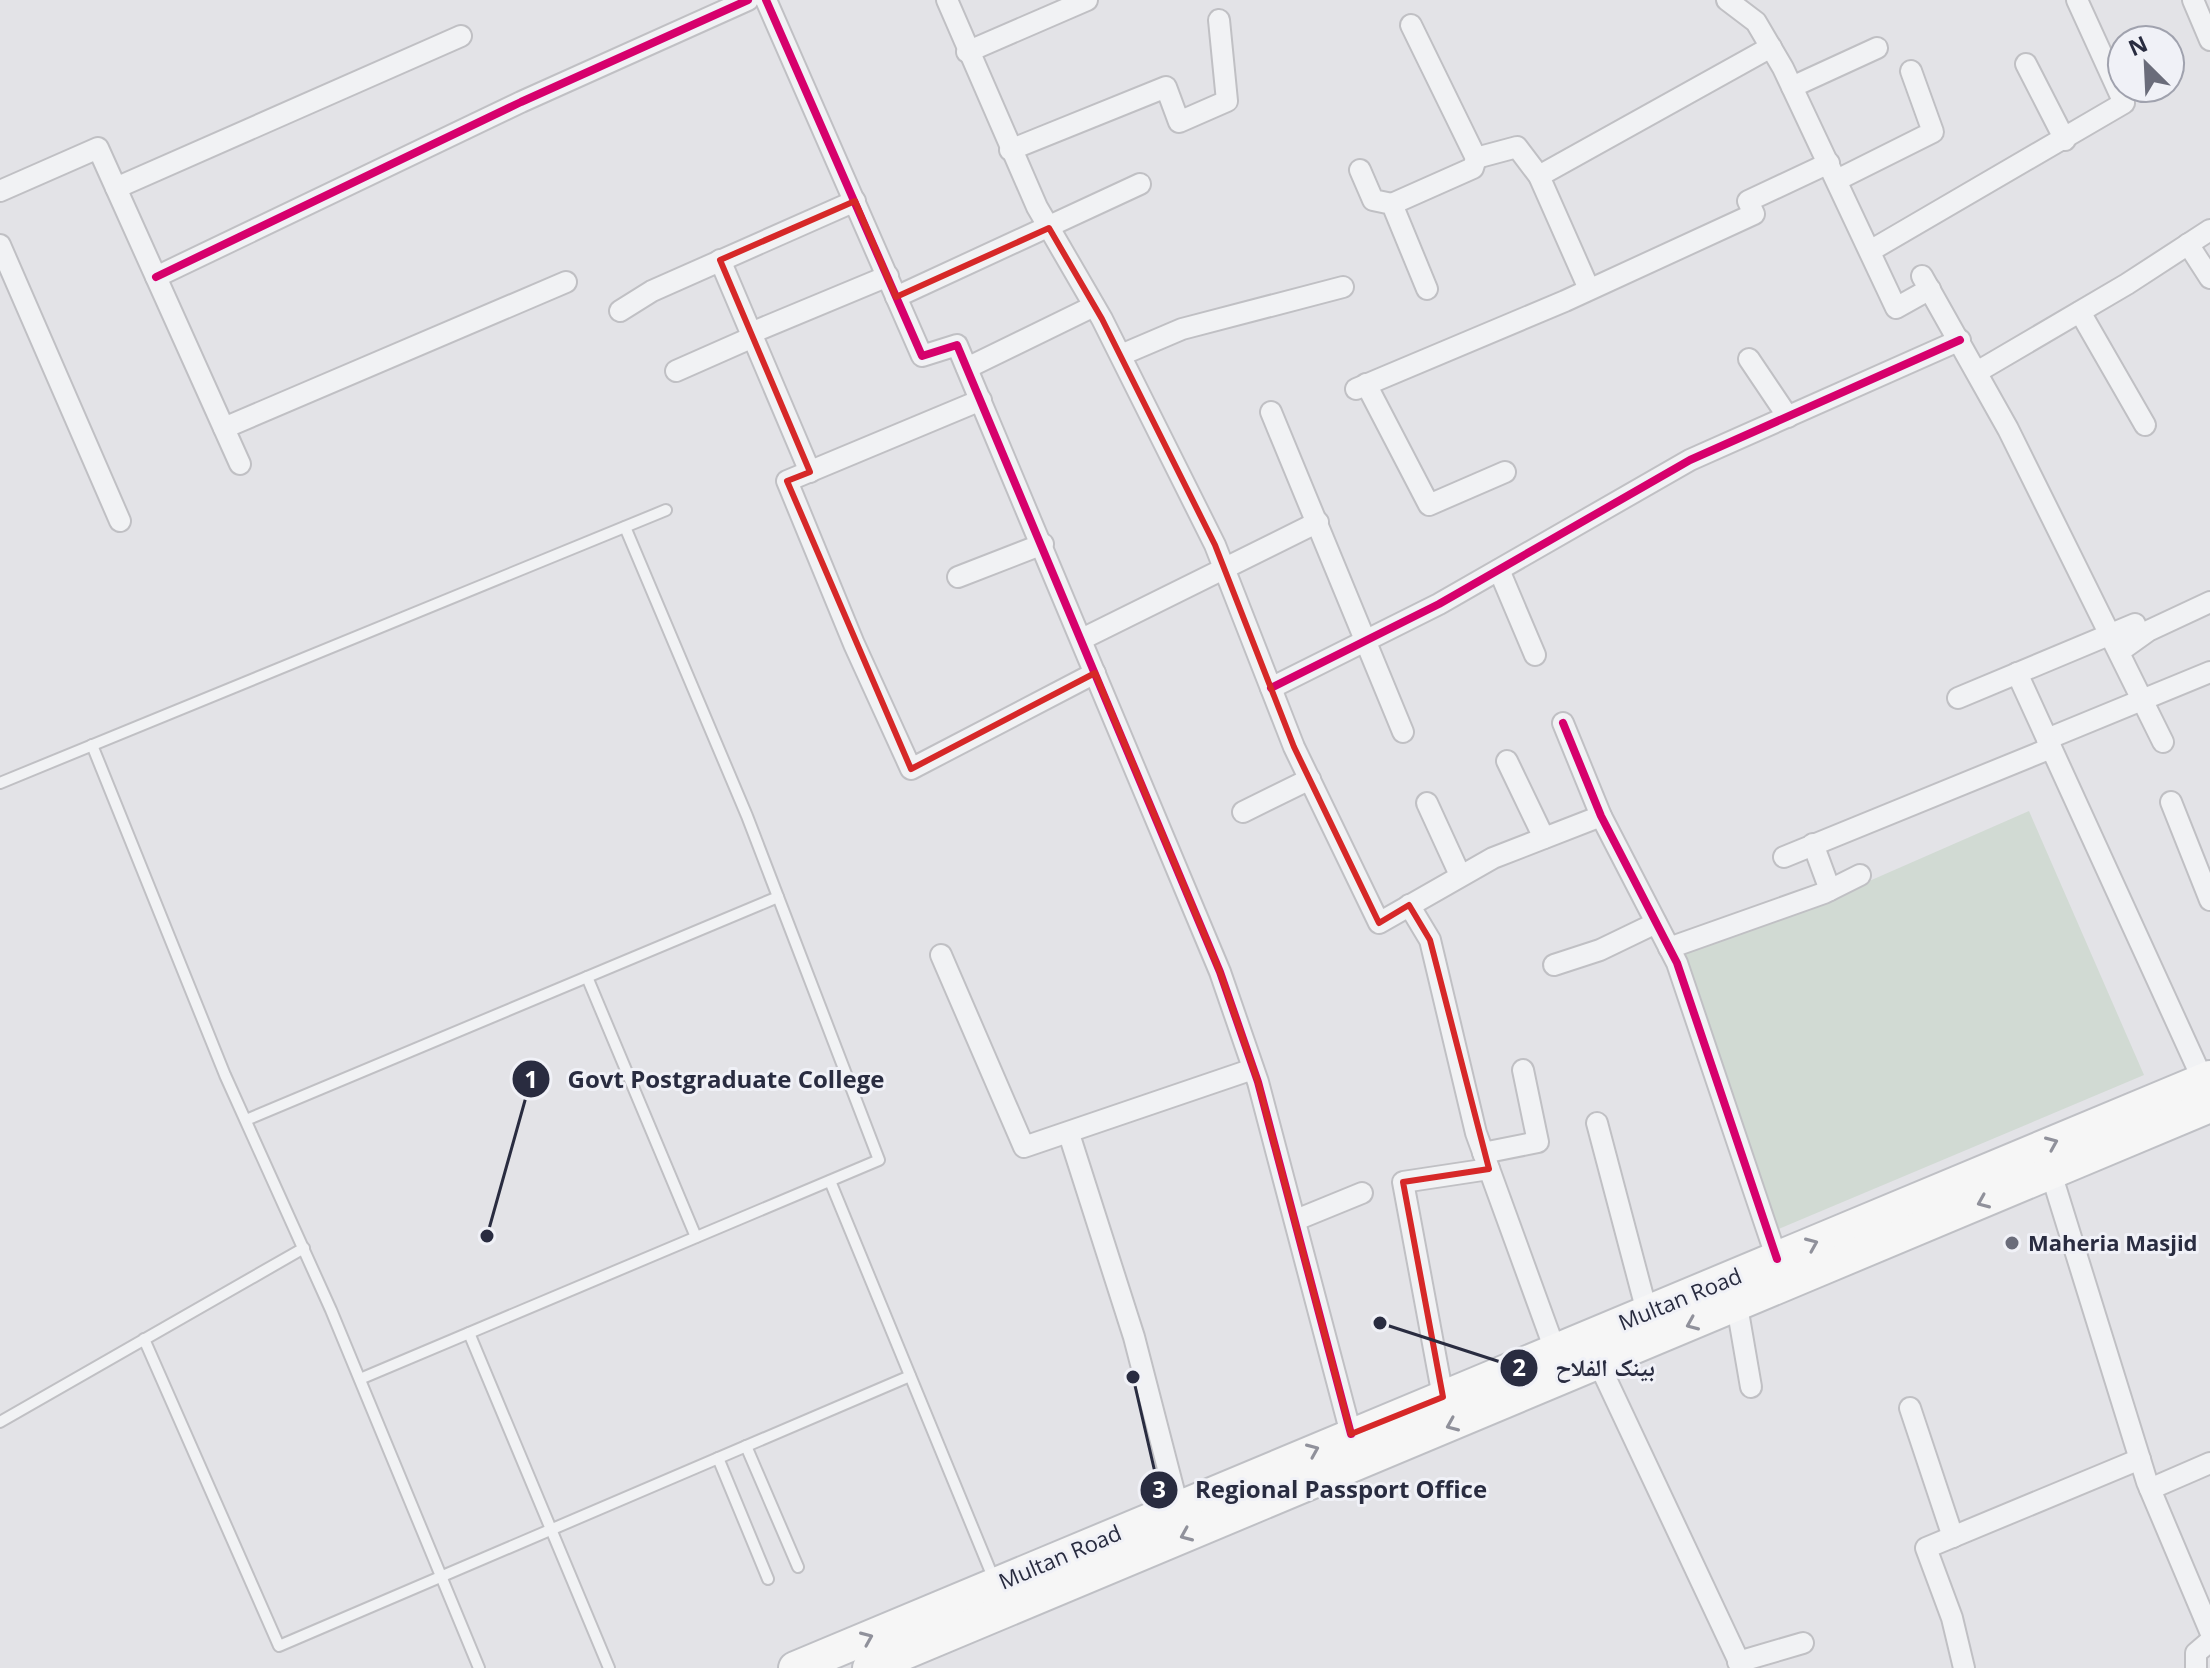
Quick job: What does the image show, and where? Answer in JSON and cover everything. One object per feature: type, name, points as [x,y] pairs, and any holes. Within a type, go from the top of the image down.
[{"type":"main road","name":"Multan Road","points":[[869,1668],[2051,1173],[2208,1088]]},
{"type":"main road","name":"Multan Road","points":[[795,1668],[1647,1312],[2208,1088]]},
{"type":"street","points":[[156,277],[521,102],[748,0]]},
{"type":"street","points":[[766,0],[922,356],[957,345],[1220,972],[1253,1069],[1296,1220],[1351,1434]]},
{"type":"street","points":[[947,0],[1010,150],[1049,228],[1121,355],[1224,568],[1310,779],[1379,923],[1460,875],[1601,816]]},
{"type":"street","points":[[967,52],[1087,0]]},
{"type":"street","points":[[1870,251],[2124,103],[2077,0]]},
{"type":"street","points":[[2193,0],[2210,40]]},
{"type":"street","points":[[1737,2],[1756,22],[1792,87],[1896,308],[1926,282],[1960,340],[2116,643],[2163,742]]},
{"type":"street","points":[[1010,150],[1166,87],[1179,122],[1227,101],[1219,20]]},
{"type":"street","points":[[1360,170],[1373,200],[1392,204],[1473,168],[1476,158],[1411,25]]},
{"type":"street","points":[[116,188],[461,36]]},
{"type":"street","points":[[1539,176],[1771,47]]},
{"type":"street","points":[[1792,87],[1877,48]]},
{"type":"street","points":[[2026,64],[2065,140]]},
{"type":"street","points":[[1505,472],[1429,505],[1361,386],[1589,289],[1754,214],[1748,201],[1933,132],[1911,71]]},
{"type":"street","points":[[1476,158],[1517,147],[1539,176],[1589,289]]},
{"type":"street","points":[[0,191],[98,148],[240,464]]},
{"type":"street","points":[[896,297],[1140,184]]},
{"type":"street","points":[[620,311],[652,291],[855,201]]},
{"type":"street","points":[[1392,204],[1427,289]]},
{"type":"street","points":[[1977,372],[2210,230]]},
{"type":"street","points":[[2188,244],[2210,278]]},
{"type":"street","points":[[0,245],[120,521]]},
{"type":"street","points":[[720,260],[810,472]]},
{"type":"street","points":[[676,371],[888,276]]},
{"type":"street","points":[[224,428],[566,282]]},
{"type":"street","points":[[1121,355],[1182,329],[1343,287]]},
{"type":"street","points":[[967,368],[1094,306]]},
{"type":"street","points":[[2080,312],[2145,425]]},
{"type":"street","points":[[1271,688],[1439,604],[1690,460],[1960,340]]},
{"type":"street","points":[[1749,359],[1788,417]]},
{"type":"street","points":[[981,400],[787,481],[854,644],[911,769],[1095,673]]},
{"type":"street","points":[[1271,412],[1403,732]]},
{"type":"street","points":[[1082,639],[1318,522]]},
{"type":"street","points":[[958,577],[1043,544]]},
{"type":"street","points":[[1499,570],[1535,655]]},
{"type":"street","points":[[1958,698],[2017,673],[2148,631],[2210,602]]},
{"type":"street","points":[[2116,643],[2135,624]]},
{"type":"street","points":[[1784,857],[2210,672]]},
{"type":"street","points":[[2017,673],[2208,1088]]},
{"type":"street","points":[[1563,723],[1601,816],[1669,948],[1703,1032],[1777,1259]]},
{"type":"street","points":[[1507,761],[1544,838]]},
{"type":"street","points":[[1243,812],[1310,779]]},
{"type":"street","points":[[2171,802],[2210,900]]},
{"type":"street","points":[[1427,803],[1460,875]]},
{"type":"street","points":[[1813,844],[1830,890]]},
{"type":"street","points":[[1669,948],[1830,890],[1860,875]]},
{"type":"street","points":[[1409,905],[1430,940],[1486,1161],[1555,1350]]},
{"type":"street","points":[[1554,965],[1600,950],[1656,923]]},
{"type":"street","points":[[941,955],[1024,1147],[1253,1069]]},
{"type":"street","points":[[1443,1397],[1403,1182],[1486,1161],[1538,1142],[1523,1070]]},
{"type":"street","points":[[1597,1123],[1647,1312]]},
{"type":"street","points":[[1069,1134],[1134,1337],[1178,1507]]},
{"type":"street","points":[[2051,1173],[2150,1489],[2210,1631]]},
{"type":"street","points":[[1296,1220],[1362,1193]]},
{"type":"street","points":[[1737,1306],[1751,1387]]},
{"type":"street","points":[[1599,1364],[1740,1665],[1803,1643]]},
{"type":"street","points":[[1910,1408],[1953,1537]]},
{"type":"street","points":[[1964,1668],[1952,1618],[1926,1548],[2140,1459]]},
{"type":"street","points":[[2150,1489],[2210,1463]]},
{"type":"street","points":[[2196,1668],[2196,1653],[2210,1641]]},
{"type":"lane","points":[[0,783],[666,510]]},
{"type":"lane","points":[[360,1379],[879,1160],[778,897],[625,527]]},
{"type":"lane","points":[[92,745],[246,1120],[360,1379],[479,1668]]},
{"type":"lane","points":[[246,1120],[778,897]]},
{"type":"lane","points":[[587,977],[696,1237]]},
{"type":"lane","points":[[830,1181],[995,1584]]},
{"type":"lane","points":[[0,1422],[304,1248]]},
{"type":"lane","points":[[469,1333],[609,1668]]},
{"type":"lane","points":[[144,1339],[279,1646],[910,1376]]},
{"type":"lane","points":[[746,1446],[798,1567]]},
{"type":"lane","points":[[718,1458],[768,1579]]},
{"type":"highlighted area","points":[[855,201],[896,297],[1049,228],[1102,319],[1215,545],[1294,747],[1379,923],[1409,905],[1430,940],[1489,1169],[1403,1182],[1443,1397],[1351,1434],[1258,1082],[1220,972],[1095,673],[911,769],[787,481],[810,472],[720,260]]},
{"type":"shaded area","points":[[2029,811],[2144,1075],[1774,1231],[1680,954],[1835,896]]},
{"type":"cycle path","points":[[156,277],[521,102],[748,0]]},
{"type":"cycle path","points":[[766,0],[922,356],[957,345],[1220,972],[1258,1082],[1351,1434]]},
{"type":"cycle path","points":[[1271,688],[1439,604],[1690,460],[1960,340]]},
{"type":"cycle path","points":[[1563,723],[1601,816],[1677,963],[1777,1259]]},
{"type":"place","name":"Govt Postgraduate College","points":[[487,1236]]},
{"type":"place","name":"Maheria Masjid","points":[[2012,1243]]},
{"type":"place","name":"بینک الفلاح","points":[[1380,1323]]},
{"type":"place","name":"Regional Passport Office","points":[[1133,1377]]}]
